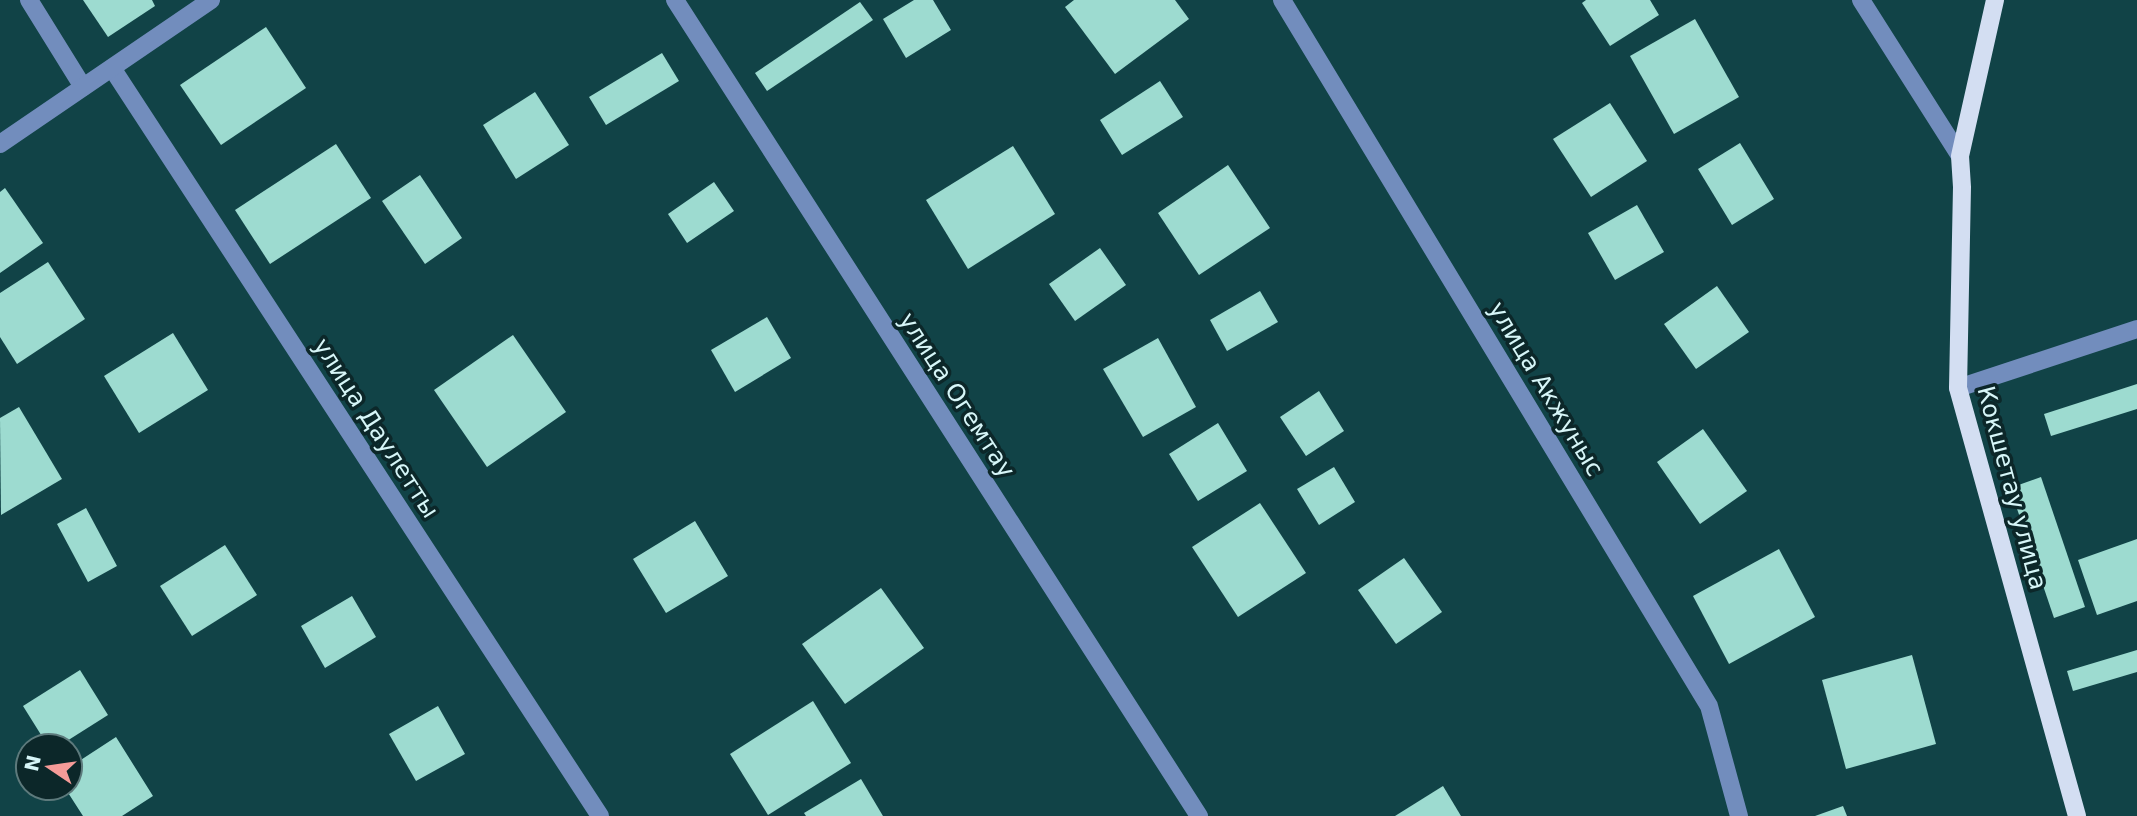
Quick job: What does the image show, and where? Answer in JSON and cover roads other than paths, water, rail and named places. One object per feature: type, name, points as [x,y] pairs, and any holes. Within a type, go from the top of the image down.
[{"type":"main road","name":"Кокшетау улица","points":[[1995,0],[1960,156],[1962,187],[1958,388],[2077,816]]},
{"type":"street","points":[[29,0],[83,87]]},
{"type":"street","points":[[0,144],[211,0]]},
{"type":"street","name":"улица Огемтау","points":[[675,0],[1199,816]]},
{"type":"street","name":"улица Акжуныс","points":[[1282,0],[1709,706],[1739,816]]},
{"type":"street","points":[[1861,0],[1960,156]]},
{"type":"street","name":"улица Даулетты","points":[[112,68],[600,816]]},
{"type":"street","points":[[1958,388],[2137,329]]}]
